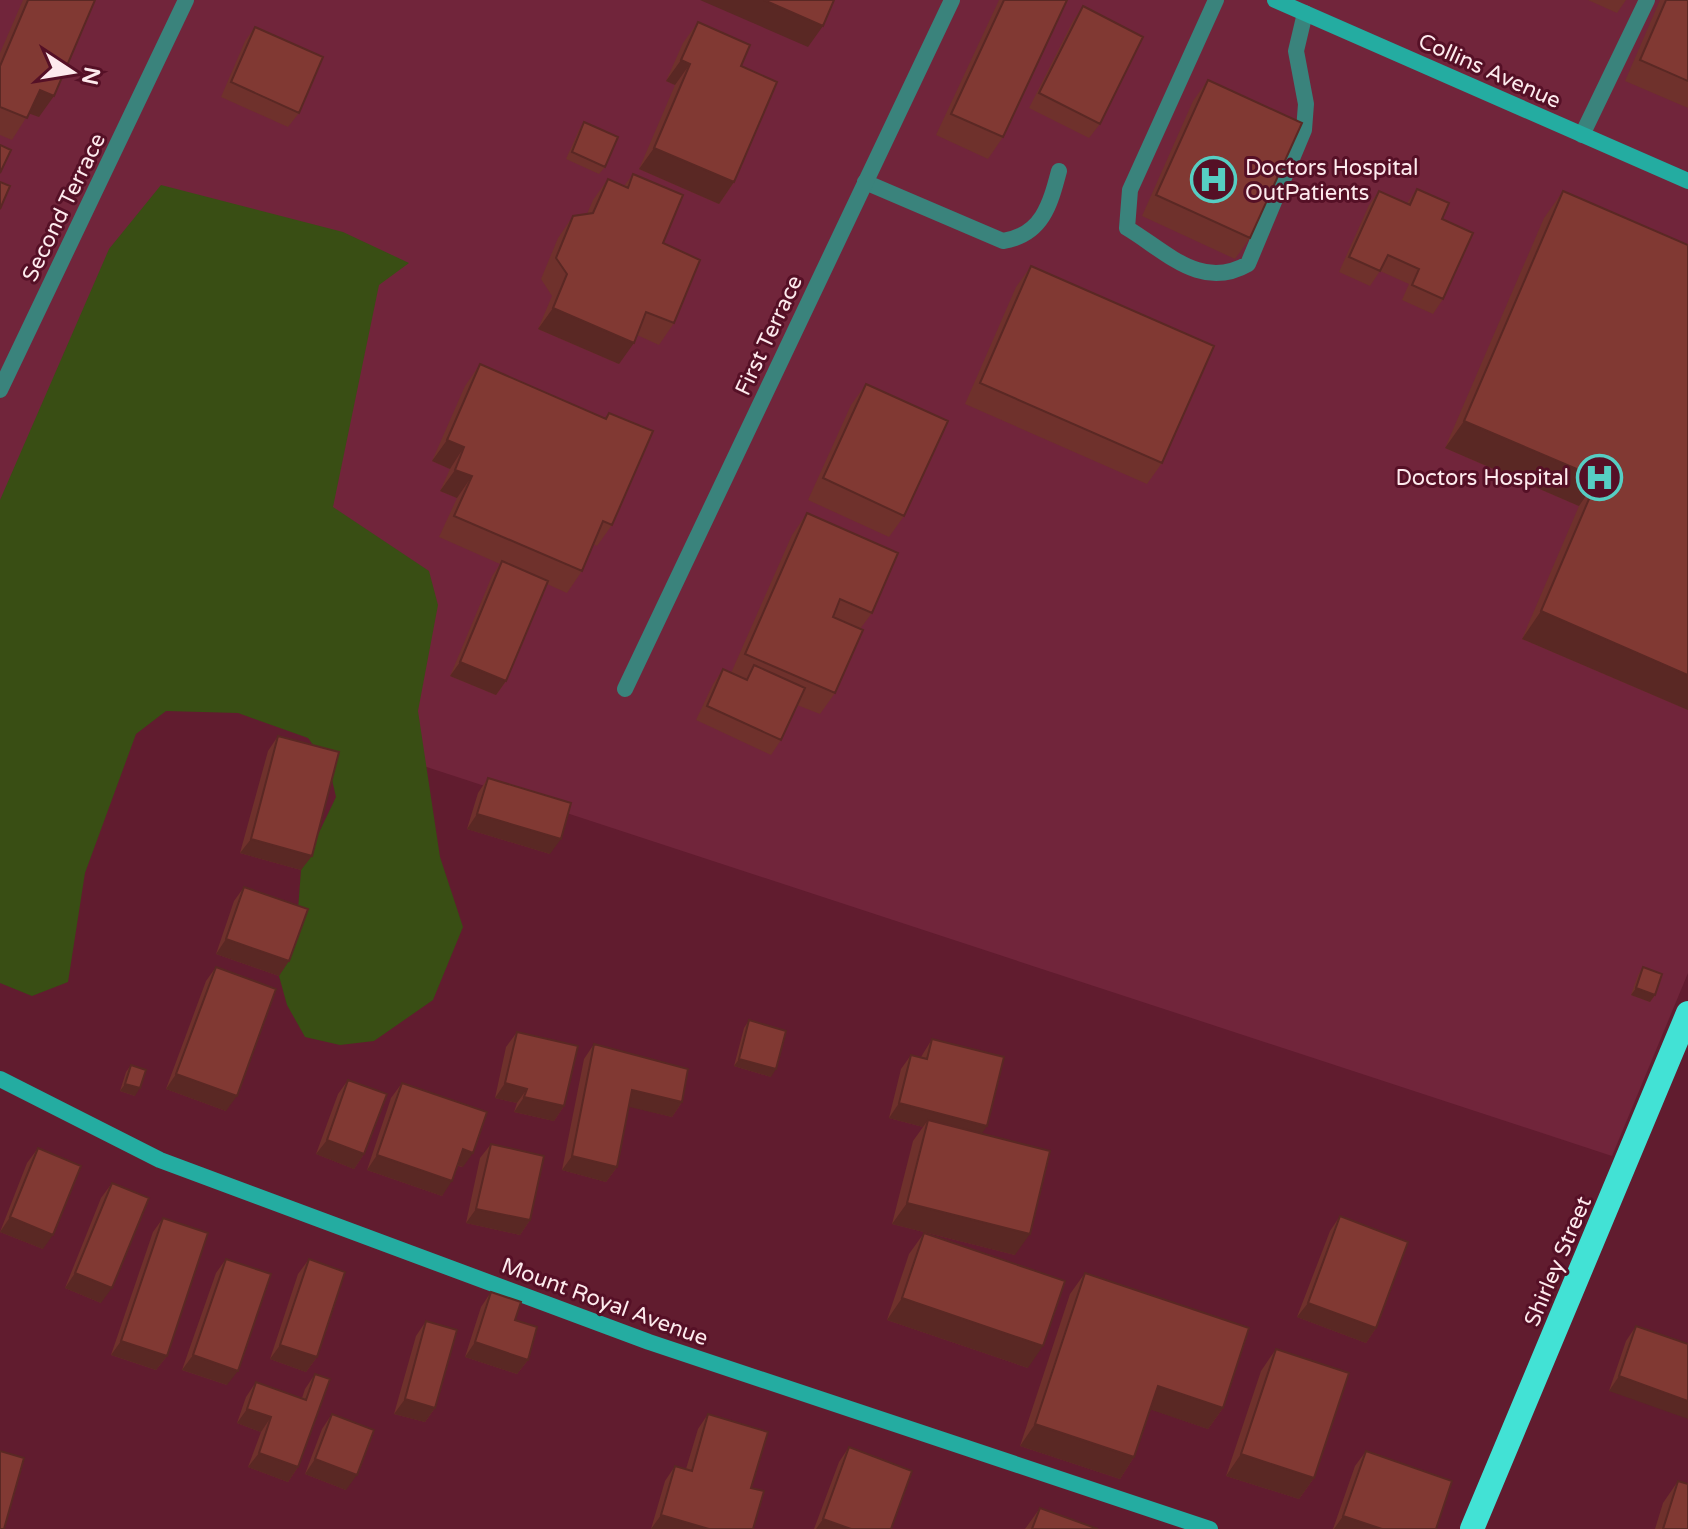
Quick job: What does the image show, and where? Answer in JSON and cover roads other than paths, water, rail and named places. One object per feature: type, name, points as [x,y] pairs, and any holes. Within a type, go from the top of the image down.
[{"type":"highway","name":"Shirley Street","points":[[1472,1529],[1688,1013]]},
{"type":"street","name":"Second Terrace","points":[[0,390],[186,0]]},
{"type":"street","name":"First Terrace","points":[[625,689],[952,0]]},
{"type":"street","points":[[1216,0],[1130,190],[1126,208],[1127,228],[1201,273],[1231,274],[1248,264],[1304,130],[1306,104],[1296,51],[1305,13]]},
{"type":"street","name":"Collins Avenue","points":[[1275,0],[1688,181]]},
{"type":"street","points":[[1582,135],[1647,0]]},
{"type":"street","points":[[865,182],[1003,241],[1020,238],[1037,226],[1048,209],[1059,171]]},
{"type":"street","name":"Mount Royal Avenue","points":[[0,1079],[160,1160],[634,1337],[1210,1529]]},
{"type":"place","name":"Doctors Hospital OutPatients","points":[[1214,180]]},
{"type":"place","name":"Doctors Hospital","points":[[1600,477]]}]
